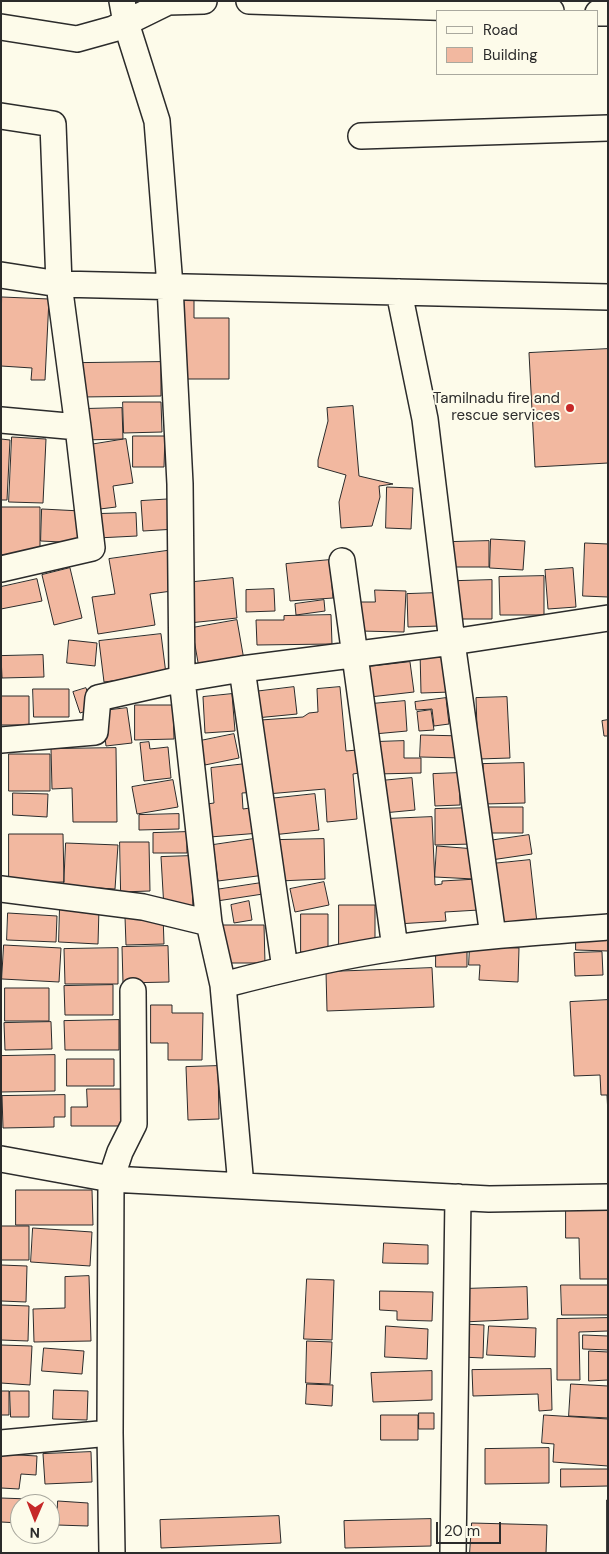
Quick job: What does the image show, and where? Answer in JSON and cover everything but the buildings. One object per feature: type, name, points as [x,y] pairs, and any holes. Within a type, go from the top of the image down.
[{"type":"street","points":[[1,26],[77,39],[113,29],[124,12],[168,2],[204,1]]},
{"type":"street","points":[[249,1],[521,10]]},
{"type":"street","points":[[124,12],[157,121],[170,286],[180,484],[182,679],[209,924],[223,985],[241,1186]]},
{"type":"street","points":[[1,116],[53,124],[59,284],[92,548],[1,569]]},
{"type":"street","points":[[361,136],[608,128]]},
{"type":"street","points":[[1,275],[59,284],[608,297]]},
{"type":"street","points":[[399,292],[425,419],[452,642],[493,936]]},
{"type":"street","points":[[1,420],[78,427]]},
{"type":"street","points":[[342,561],[394,948]]},
{"type":"street","points":[[1,740],[95,732],[98,698],[182,679],[242,668],[452,642],[608,618]]},
{"type":"street","points":[[242,668],[285,969]]},
{"type":"street","points":[[1,889],[143,907],[209,924]]},
{"type":"street","points":[[223,985],[285,969],[394,948],[493,936],[608,927]]},
{"type":"street","points":[[112,1553],[110,1433],[112,1179],[120,1152],[134,1124],[133,991]]},
{"type":"street","points":[[1,1159],[112,1179],[489,1199],[608,1197]]},
{"type":"street","points":[[453,1553],[458,1197]]},
{"type":"street","points":[[1,1443],[110,1433]]},
{"type":"place","name":"Tamilnadu fire and rescue services","points":[[570,408]]}]
